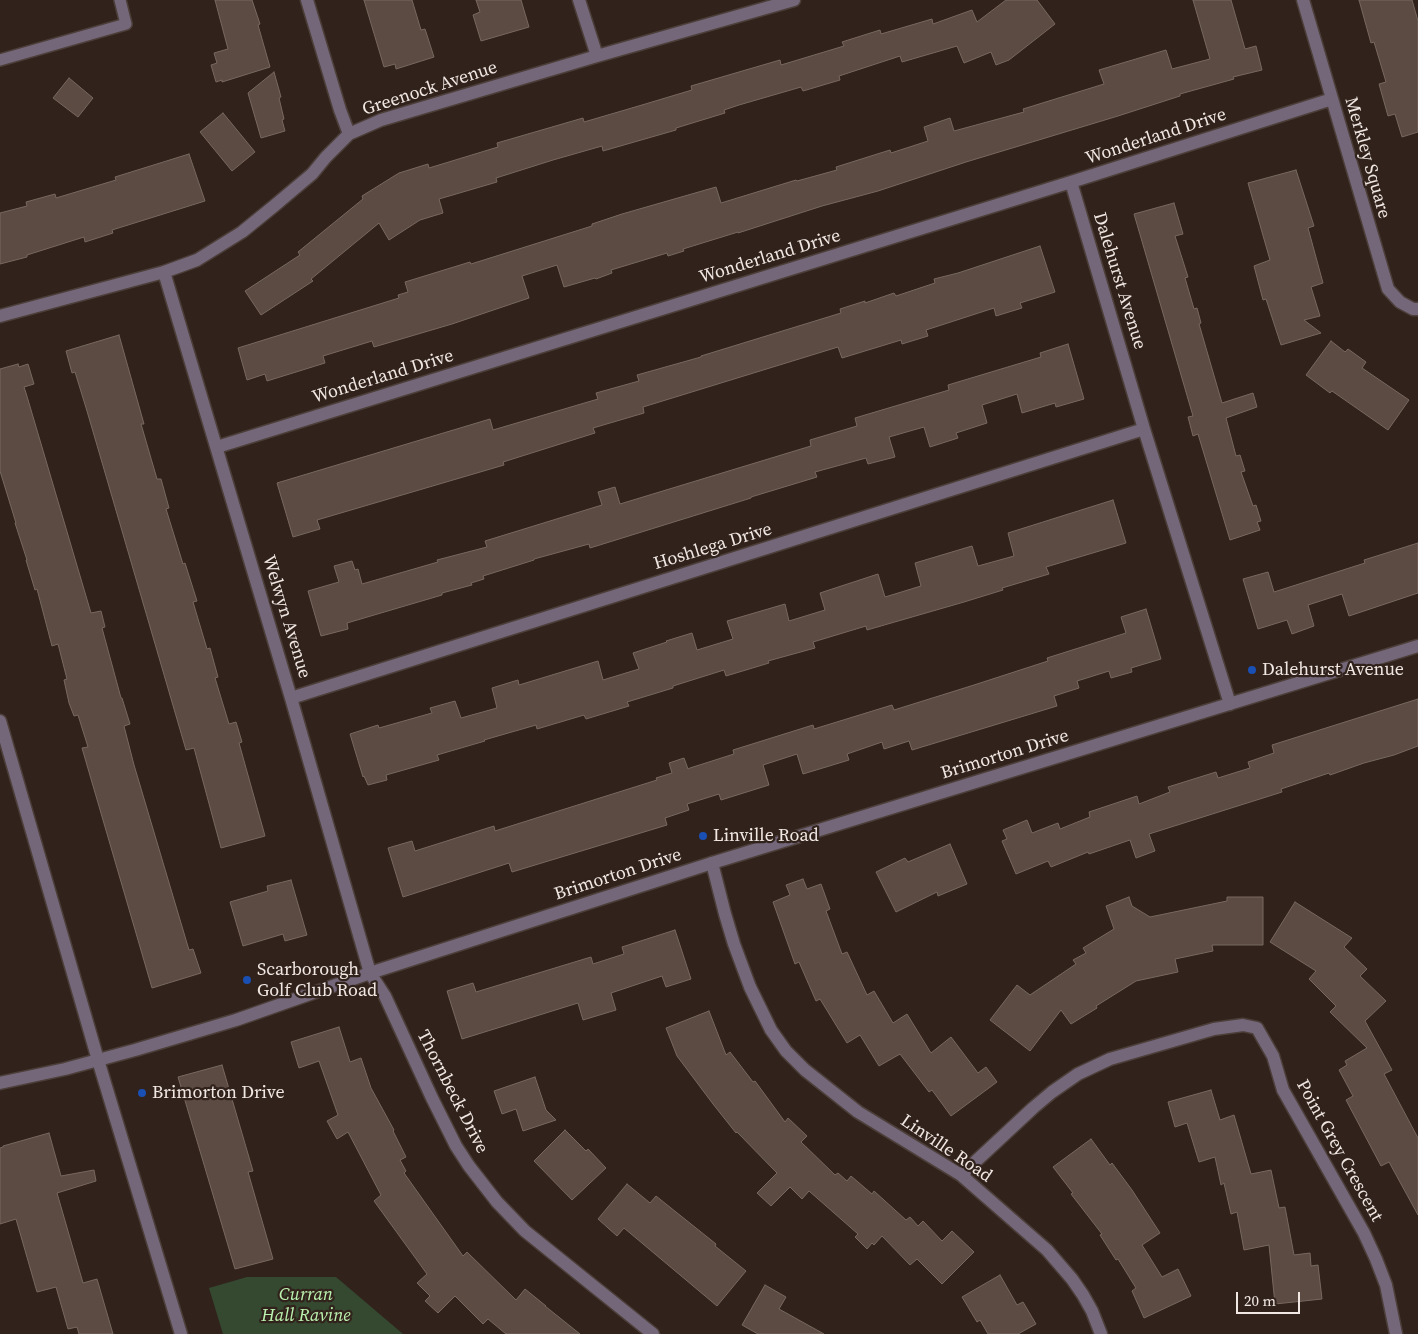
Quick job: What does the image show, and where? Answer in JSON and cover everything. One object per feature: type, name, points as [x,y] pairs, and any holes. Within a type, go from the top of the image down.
[{"type":"street","points":[[307,0],[349,134]]},
{"type":"street","points":[[579,0],[598,56]]},
{"type":"street","name":"Greenock Avenue","points":[[0,316],[164,272],[197,260],[242,232],[312,174],[349,134],[382,120],[794,0]]},
{"type":"street","name":"Merkley Square","points":[[1303,0],[1388,289],[1400,302],[1413,309],[1418,309]]},
{"type":"street","name":"Wonderland Drive","points":[[217,447],[1332,99]]},
{"type":"street","name":"Dalehurst Avenue","points":[[1071,182],[1144,429],[1230,704]]},
{"type":"street","name":"Welwyn Avenue","points":[[164,272],[292,698],[370,973]]},
{"type":"street","name":"Hoshlega Drive","points":[[292,698],[1144,429]]},
{"type":"street","name":"Brimorton Drive","points":[[0,1083],[65,1069],[236,1020],[370,973],[712,863],[1418,646]]},
{"type":"street","points":[[0,721],[98,1060],[181,1334]]},
{"type":"street","name":"Linville Road","points":[[712,863],[727,922],[750,987],[771,1030],[786,1051],[805,1070],[858,1112],[961,1175],[1029,1235],[1058,1262],[1083,1295],[1101,1334]]},
{"type":"street","name":"Thornbeck Drive","points":[[370,973],[385,996],[456,1146],[497,1202],[525,1231],[652,1334]]},
{"type":"street","name":"Point Grey Crescent","points":[[961,1175],[1033,1108],[1078,1074],[1110,1059],[1214,1029],[1243,1025],[1257,1028],[1273,1056],[1283,1090],[1364,1233],[1386,1285],[1396,1334]]},
{"type":"lane","points":[[0,60],[126,24],[120,0]]},
{"type":"green space","name":"Curran Hall Ravine","points":[[247,1277],[336,1277],[403,1334],[223,1334],[209,1288]]},
{"type":"building","points":[[215,0],[252,0],[270,67],[222,82],[222,80],[216,82],[211,65],[217,63],[214,53],[228,49]]},
{"type":"building","points":[[364,0],[412,0],[421,30],[425,29],[434,57],[396,69],[395,64],[384,67]]},
{"type":"building","points":[[476,0],[521,0],[529,27],[481,41],[473,15],[480,12]]},
{"type":"building","points":[[1006,0],[1037,0],[1055,24],[1009,60],[996,65],[991,52],[964,63],[957,46],[902,62],[900,56],[839,76],[840,80],[803,91],[801,87],[739,105],[724,110],[725,113],[676,128],[676,130],[603,151],[602,146],[553,160],[496,178],[497,182],[439,199],[443,213],[420,220],[389,240],[379,223],[311,279],[313,281],[261,315],[245,291],[300,255],[298,252],[363,199],[362,196],[399,173],[428,164],[429,168],[498,147],[497,143],[583,118],[584,122],[642,105],[692,90],[691,86],[780,60],[781,65],[844,46],[842,42],[880,30],[881,34],[932,19],[933,24],[972,10],[977,22]]},
{"type":"building","points":[[1193,0],[1231,0],[1245,49],[1256,46],[1262,70],[1233,77],[1234,79],[1180,94],[1180,96],[1118,116],[878,191],[822,206],[683,249],[684,251],[668,256],[667,253],[611,270],[612,273],[596,279],[564,287],[557,265],[522,276],[529,298],[452,324],[374,347],[372,341],[323,356],[325,363],[267,381],[265,374],[247,380],[238,348],[399,298],[398,295],[408,292],[405,282],[470,262],[471,264],[592,226],[592,224],[622,214],[716,187],[721,203],[796,180],[837,170],[836,167],[890,150],[891,153],[928,141],[924,127],[950,118],[954,131],[1024,112],[1023,109],[1104,84],[1099,70],[1166,50],[1172,69],[1210,59]]},
{"type":"building","points":[[1359,0],[1412,0],[1418,21],[1418,132],[1402,137],[1395,114],[1388,116],[1379,84],[1386,82],[1374,42],[1371,43]]},
{"type":"building","points":[[274,72],[281,97],[279,98],[285,131],[261,138],[248,93]]},
{"type":"building","points":[[69,78],[93,98],[78,117],[53,98]]},
{"type":"building","points":[[223,113],[255,152],[232,171],[200,132]]},
{"type":"building","points":[[189,154],[205,201],[112,230],[113,233],[85,242],[84,237],[27,255],[27,257],[0,264],[0,213],[27,206],[26,202],[55,194],[56,198],[116,180],[115,177]]},
{"type":"building","points":[[1296,170],[1314,226],[1308,228],[1323,283],[1311,287],[1320,316],[1304,320],[1321,333],[1281,345],[1266,299],[1263,300],[1254,266],[1270,260],[1248,183]]},
{"type":"building","points":[[1174,203],[1183,234],[1175,236],[1188,277],[1185,278],[1194,309],[1197,308],[1201,323],[1199,324],[1222,403],[1253,393],[1257,407],[1226,418],[1236,456],[1240,455],[1245,471],[1241,472],[1253,506],[1256,505],[1261,521],[1257,522],[1260,530],[1230,540],[1198,434],[1193,436],[1188,417],[1193,416],[1134,214]]},
{"type":"building","points":[[1040,246],[1055,292],[1020,303],[1022,308],[996,316],[994,308],[926,330],[928,336],[902,344],[901,340],[842,358],[838,347],[643,407],[644,413],[593,428],[595,433],[503,462],[504,465],[317,520],[320,529],[293,537],[277,483],[490,419],[493,430],[598,399],[596,393],[639,381],[637,375],[841,313],[840,309],[865,301],[865,303],[894,293],[896,296],[935,283],[934,279]]},
{"type":"building","points":[[119,335],[157,479],[161,479],[169,508],[166,509],[197,601],[193,602],[207,649],[210,648],[218,677],[215,678],[229,724],[236,722],[242,742],[239,743],[265,836],[221,848],[194,748],[186,750],[87,411],[75,372],[72,373],[66,351]]},
{"type":"building","points":[[1331,341],[1345,352],[1348,349],[1366,362],[1362,368],[1409,400],[1388,430],[1332,391],[1330,393],[1306,375]]},
{"type":"building","points":[[1068,344],[1084,399],[1056,407],[1055,403],[1022,413],[1017,394],[982,405],[987,423],[956,433],[958,438],[930,447],[924,427],[889,437],[895,457],[868,464],[866,458],[815,472],[817,477],[590,548],[589,544],[534,559],[483,576],[484,579],[471,583],[472,585],[347,623],[348,629],[321,636],[308,591],[339,582],[334,566],[352,561],[355,570],[358,569],[362,584],[438,562],[437,560],[487,547],[485,541],[602,505],[598,492],[615,487],[620,504],[811,446],[810,440],[857,426],[855,418],[949,390],[948,385],[1041,357],[1040,353]]},
{"type":"building","points":[[18,364],[19,367],[28,364],[34,384],[24,387],[91,613],[101,611],[105,627],[102,628],[130,724],[124,726],[134,765],[189,950],[193,949],[201,973],[152,988],[82,748],[88,747],[78,715],[74,716],[69,703],[64,680],[67,679],[58,644],[52,646],[37,589],[35,590],[0,471],[0,369]]},
{"type":"building","points":[[1113,500],[1126,543],[1046,567],[1049,574],[964,602],[867,630],[866,626],[813,642],[815,648],[768,661],[769,663],[726,676],[724,670],[627,702],[629,706],[586,719],[584,715],[537,729],[536,725],[484,740],[437,755],[439,760],[386,775],[387,780],[368,785],[363,777],[350,734],[378,725],[379,728],[432,713],[430,708],[455,701],[461,718],[497,708],[492,688],[518,680],[519,685],[598,661],[603,680],[639,669],[633,653],[666,641],[692,633],[697,650],[733,639],[727,621],[785,604],[789,621],[825,610],[820,593],[878,574],[885,597],[921,586],[915,563],[972,546],[978,566],[1014,556],[1008,533]]},
{"type":"building","points":[[1418,543],[1418,593],[1349,616],[1342,594],[1308,605],[1314,626],[1292,634],[1287,620],[1258,629],[1243,579],[1268,572],[1274,592],[1365,563],[1364,560]]},
{"type":"building","points":[[1146,609],[1161,659],[1131,668],[1132,672],[1111,678],[1109,671],[1077,681],[1079,688],[1054,696],[1057,706],[912,750],[909,741],[884,749],[882,742],[847,754],[849,760],[803,774],[797,754],[763,765],[769,785],[721,800],[719,794],[687,804],[689,810],[665,818],[667,825],[512,872],[509,863],[403,897],[388,848],[412,841],[415,851],[494,826],[495,831],[657,780],[656,778],[672,773],[669,763],[684,758],[688,769],[734,754],[733,750],[813,725],[814,729],[892,705],[894,710],[974,685],[1048,661],[1047,658],[1126,633],[1121,617]]},
{"type":"building","points":[[1418,699],[1418,746],[1330,775],[1329,773],[1281,789],[1282,792],[1149,834],[1155,851],[1136,858],[1130,840],[1089,854],[1088,852],[1051,867],[1048,861],[1016,874],[1002,841],[1007,839],[1003,830],[1027,820],[1032,833],[1058,823],[1060,829],[1090,817],[1089,812],[1137,796],[1139,804],[1170,792],[1168,787],[1216,772],[1218,778],[1250,768],[1248,762],[1274,753],[1272,745]]},
{"type":"building","points":[[950,844],[967,884],[938,896],[937,892],[896,912],[876,872],[905,858],[908,862]]},
{"type":"building","points":[[803,879],[807,889],[821,884],[830,909],[826,911],[842,954],[847,952],[867,995],[874,991],[893,1023],[907,1014],[931,1053],[951,1037],[978,1073],[986,1067],[997,1082],[951,1116],[932,1090],[929,1092],[900,1054],[879,1066],[860,1035],[847,1043],[820,999],[816,1001],[799,962],[795,964],[773,902],[790,895],[786,885]]},
{"type":"building","points":[[291,880],[307,935],[285,941],[283,934],[243,946],[230,902],[268,891],[267,886]]},
{"type":"building","points":[[1129,897],[1132,906],[1150,917],[1227,901],[1227,897],[1263,897],[1263,945],[1212,945],[1213,951],[1175,959],[1178,972],[1136,981],[1071,1024],[1061,1010],[1030,1051],[990,1020],[1017,985],[1030,995],[1076,964],[1073,960],[1086,953],[1083,948],[1114,929],[1106,906]]},
{"type":"building","points":[[1295,902],[1352,938],[1344,947],[1367,969],[1360,976],[1386,1001],[1365,1021],[1392,1070],[1384,1074],[1418,1138],[1418,1215],[1389,1162],[1381,1166],[1346,1100],[1353,1096],[1339,1070],[1347,1065],[1345,1061],[1367,1048],[1330,1012],[1336,1006],[1309,979],[1316,971],[1270,942]]},
{"type":"building","points":[[675,930],[691,979],[666,987],[662,976],[611,993],[616,1010],[583,1020],[578,1003],[462,1039],[447,991],[473,983],[476,992],[591,957],[593,964],[624,954],[622,947]]},
{"type":"building","points":[[709,1011],[726,1055],[730,1052],[753,1082],[755,1081],[785,1122],[788,1118],[807,1136],[801,1142],[835,1175],[838,1173],[847,1181],[851,1176],[872,1194],[874,1191],[906,1220],[910,1217],[918,1226],[923,1221],[942,1241],[952,1231],[974,1252],[942,1284],[917,1259],[910,1265],[882,1236],[874,1245],[872,1243],[867,1249],[855,1237],[858,1234],[809,1191],[802,1199],[790,1187],[771,1206],[757,1193],[777,1173],[736,1133],[713,1104],[677,1056],[666,1028]]},
{"type":"building","points":[[339,1027],[350,1062],[361,1058],[371,1088],[394,1130],[406,1157],[400,1160],[406,1171],[404,1173],[463,1256],[467,1252],[516,1300],[525,1289],[580,1334],[506,1334],[488,1319],[483,1324],[455,1296],[438,1313],[425,1301],[430,1296],[417,1283],[427,1274],[374,1201],[381,1195],[348,1132],[337,1139],[327,1121],[338,1115],[319,1061],[299,1068],[291,1042]]},
{"type":"building","points":[[222,1065],[253,1171],[248,1172],[273,1259],[235,1269],[178,1077]]},
{"type":"building","points":[[535,1077],[546,1110],[556,1120],[523,1131],[516,1109],[502,1114],[494,1091]]},
{"type":"building","points":[[1211,1090],[1220,1120],[1234,1115],[1251,1174],[1271,1170],[1279,1208],[1285,1207],[1294,1255],[1310,1253],[1311,1266],[1318,1265],[1322,1299],[1275,1304],[1269,1245],[1244,1250],[1237,1212],[1231,1214],[1224,1183],[1221,1185],[1215,1157],[1199,1162],[1187,1123],[1175,1127],[1168,1102]]},
{"type":"building","points":[[565,1130],[586,1151],[588,1149],[606,1168],[572,1200],[534,1161]]},
{"type":"building","points":[[49,1133],[61,1176],[94,1170],[96,1181],[57,1193],[83,1283],[97,1279],[113,1334],[79,1334],[77,1327],[68,1329],[56,1287],[37,1292],[16,1219],[0,1224],[0,1148]]},
{"type":"building","points":[[1091,1139],[1132,1190],[1160,1233],[1142,1245],[1162,1277],[1178,1269],[1191,1296],[1144,1318],[1132,1291],[1136,1288],[1100,1235],[1102,1234],[1053,1167]]},
{"type":"building","points":[[627,1184],[650,1203],[656,1196],[716,1244],[715,1246],[746,1271],[717,1306],[624,1228],[617,1236],[598,1219]]},
{"type":"building","points":[[1000,1275],[1017,1305],[1023,1302],[1036,1324],[1018,1334],[988,1334],[980,1320],[977,1322],[962,1297]]},
{"type":"building","points":[[765,1285],[786,1297],[779,1309],[824,1334],[758,1334],[742,1325]]},
{"type":"place","name":"Dalehurst Avenue","points":[[1252,670]]},
{"type":"place","name":"Linville Road","points":[[703,836]]},
{"type":"place","name":"Scarborough Golf Club Road","points":[[247,980]]},
{"type":"place","name":"Brimorton Drive","points":[[142,1093]]}]
